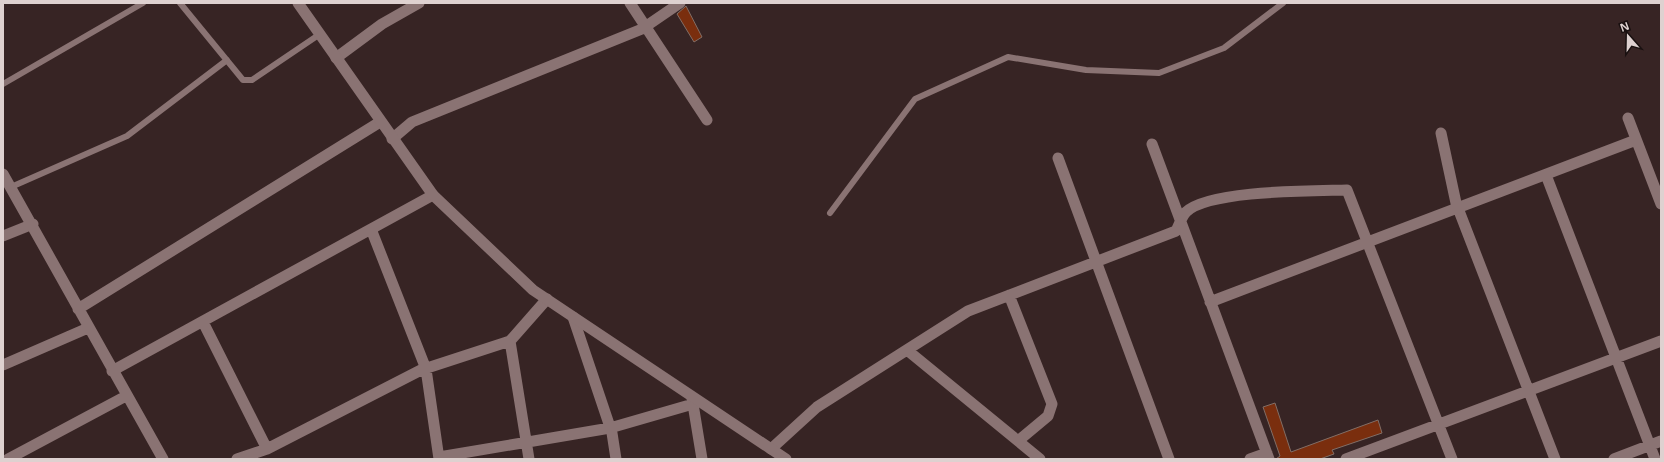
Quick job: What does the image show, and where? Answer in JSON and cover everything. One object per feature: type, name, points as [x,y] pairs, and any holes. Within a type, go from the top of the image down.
[{"type":"street","points":[[298,3],[380,122],[433,195],[533,290],[693,401],[786,459]]},
{"type":"street","points":[[336,58],[382,24],[419,3]]},
{"type":"street","points":[[630,3],[707,120]]},
{"type":"street","points":[[392,139],[412,122],[646,27],[680,3]]},
{"type":"street","points":[[1628,118],[1661,204]]},
{"type":"street","points":[[78,309],[380,122]]},
{"type":"street","points":[[1441,133],[1458,208],[1555,459]]},
{"type":"street","points":[[1210,302],[1636,140]]},
{"type":"street","points":[[1152,144],[1268,456],[1250,459]]},
{"type":"street","points":[[1058,158],[1169,459]]},
{"type":"street","points":[[3,174],[126,396],[163,459]]},
{"type":"street","points":[[1546,175],[1655,459]]},
{"type":"street","points":[[771,449],[817,407],[968,311],[1176,231],[1186,212],[1201,202],[1226,196],[1346,190],[1452,459]]},
{"type":"street","points":[[112,371],[433,195]]},
{"type":"street","points":[[3,236],[32,224]]},
{"type":"street","points":[[371,229],[426,369],[439,458],[610,428],[693,401]]},
{"type":"street","points":[[1009,295],[1052,404],[1048,416],[1018,441]]},
{"type":"street","points":[[244,458],[267,449],[426,369],[510,341],[547,299]]},
{"type":"street","points":[[573,317],[610,428],[616,459]]},
{"type":"street","points":[[203,322],[267,449]]},
{"type":"street","points":[[3,365],[88,328]]},
{"type":"street","points":[[510,341],[529,459]]},
{"type":"street","points":[[1346,459],[1359,457],[1438,424],[1661,341]]},
{"type":"street","points":[[907,350],[1040,459]]},
{"type":"street","points":[[8,459],[126,396]]},
{"type":"street","points":[[693,401],[702,459]]},
{"type":"street","points":[[1614,459],[1661,441]]},
{"type":"lane","points":[[3,84],[143,3]]},
{"type":"lane","points":[[180,3],[243,80],[252,80],[320,34]]},
{"type":"lane","points":[[830,212],[915,99],[1008,57],[1086,70],[1159,73],[1224,48],[1283,3]]},
{"type":"lane","points":[[11,187],[127,136],[227,60]]},
{"type":"building","points":[[686,6],[702,37],[694,42],[677,14]]},
{"type":"building","points":[[1275,403],[1291,452],[1378,420],[1382,433],[1332,450],[1334,454],[1320,459],[1276,459],[1280,456],[1263,407]]}]
